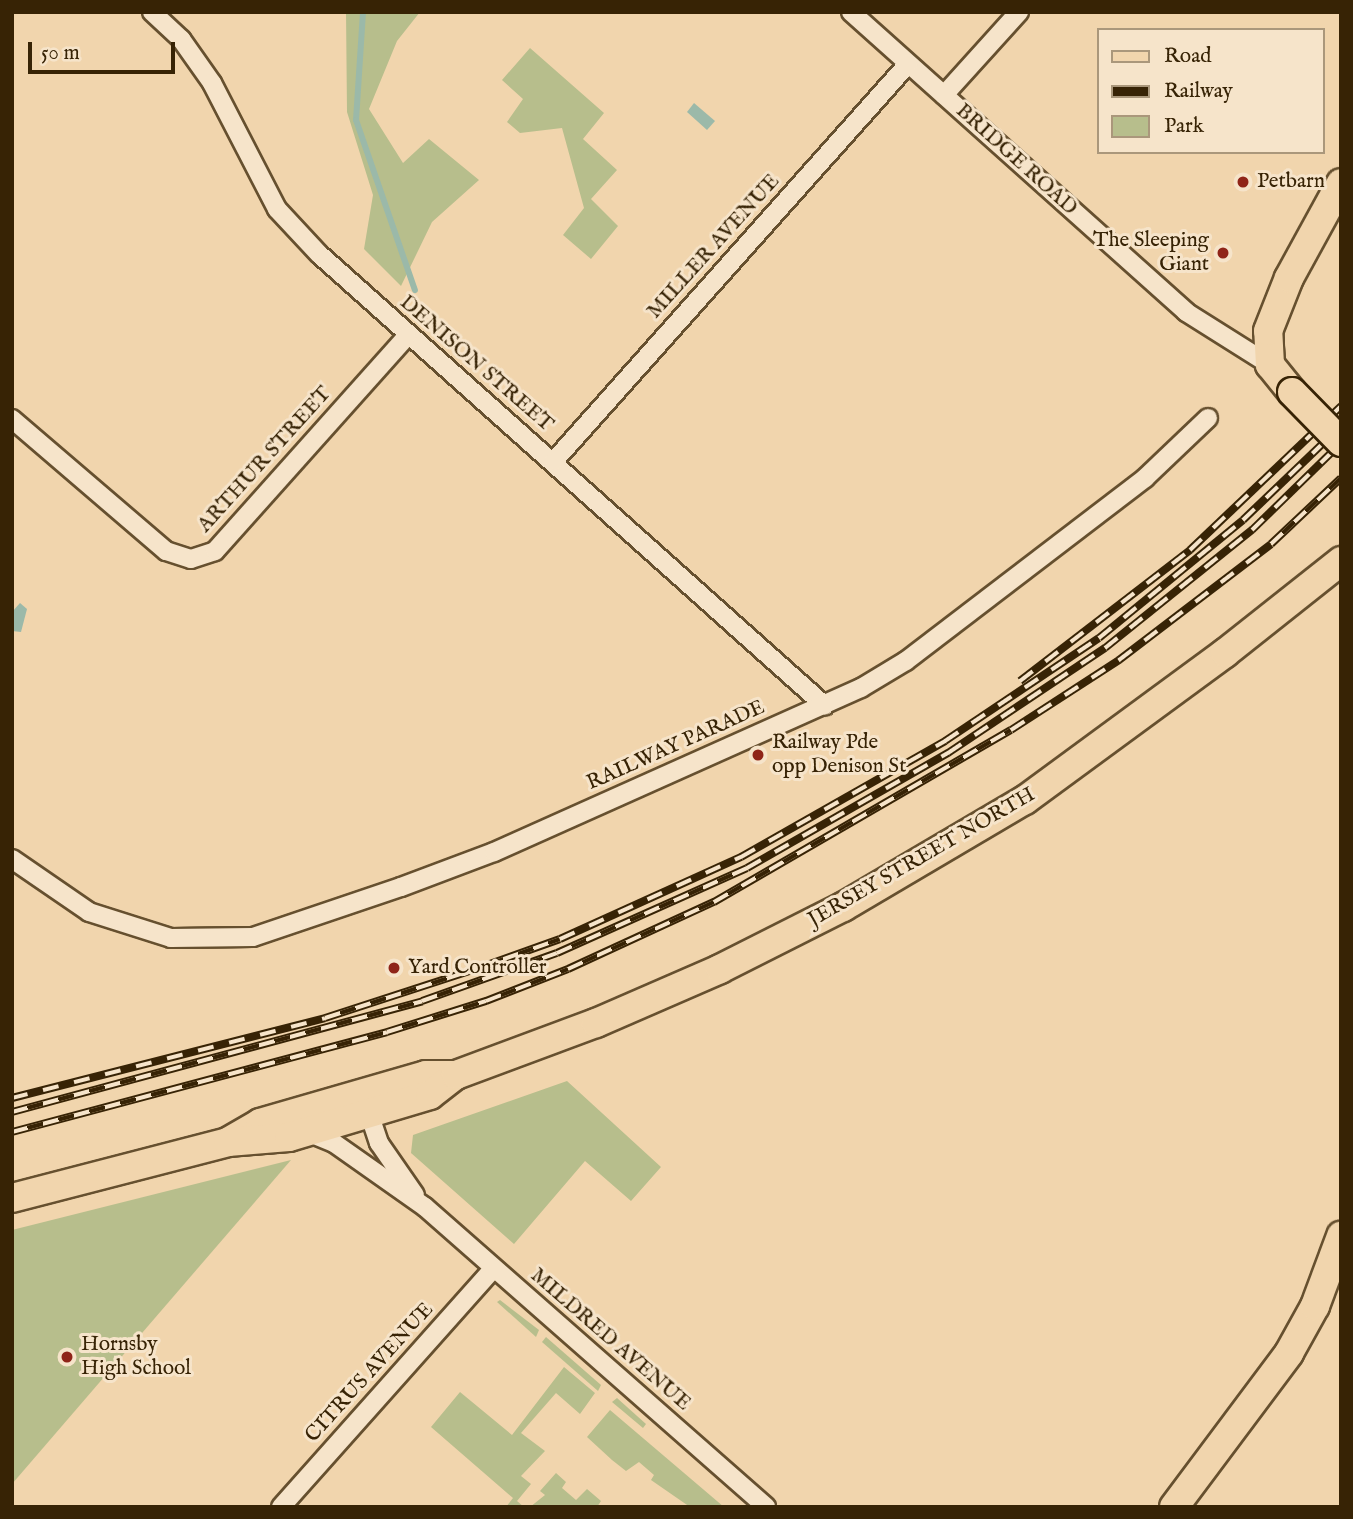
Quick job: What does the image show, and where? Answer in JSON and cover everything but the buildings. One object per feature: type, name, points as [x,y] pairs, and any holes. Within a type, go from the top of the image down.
[{"type":"main road","points":[[1270,365],[1267,345],[1274,316],[1341,183]]},
{"type":"main road","name":"BRIDGE ROAD","points":[[1270,365],[1292,392],[1341,442]]},
{"type":"main road","name":"JERSEY STREET NORTH","points":[[12,1198],[228,1142],[267,1142],[307,1132],[426,1075],[456,1075],[596,1023],[720,969],[922,863],[1025,800],[1225,653],[1341,561]]},
{"type":"main road","name":"JERSEY STREET NORTH","points":[[228,1142],[260,1123],[366,1104]]},
{"type":"main road","points":[[1174,1507],[1290,1353],[1315,1306],[1341,1236]]},
{"type":"street","name":"DENISON STREET","points":[[152,12],[181,39],[212,83],[277,209],[407,336],[554,461],[825,706]]},
{"type":"street","name":"BRIDGE ROAD","points":[[850,12],[1186,312],[1270,365]]},
{"type":"street","points":[[944,96],[1018,12]]},
{"type":"street","name":"MILLER AVENUE","points":[[554,461],[908,64]]},
{"type":"street","name":"ARTHUR STREET","points":[[12,419],[166,551],[191,559],[215,551],[407,336]]},
{"type":"street","name":"RAILWAY PARADE","points":[[12,859],[89,912],[171,938],[253,937],[494,852],[825,706],[917,653],[1145,478],[1208,418]]},
{"type":"street","name":"MILDRED AVENUE","points":[[366,1104],[389,1163],[425,1207]]},
{"type":"street","name":"MILDRED AVENUE","points":[[307,1132],[341,1147],[425,1207],[766,1507]]},
{"type":"street","name":"CITRUS AVENUE","points":[[281,1507],[493,1269]]},
{"type":"green space","points":[[346,12],[420,12],[397,41],[369,109],[403,163],[429,139],[479,180],[432,222],[401,286],[364,249],[373,195],[347,112]]},
{"type":"green space","points":[[530,48],[604,113],[583,139],[617,170],[591,199],[618,226],[591,259],[563,235],[584,208],[562,128],[520,133],[507,122],[523,99],[502,80]]},
{"type":"green space","points":[[567,1081],[661,1167],[631,1201],[585,1161],[514,1244],[411,1153],[413,1135]]},
{"type":"green space","name":"Hornsby High School","points":[[291,1160],[12,1484],[12,1230]]},
{"type":"green space","points":[[500,1300],[539,1330],[536,1337],[497,1302]]},
{"type":"green space","points":[[546,1337],[601,1385],[598,1391],[542,1342]]},
{"type":"green space","points":[[564,1367],[595,1393],[580,1414],[556,1393],[521,1433],[545,1451],[521,1476],[531,1484],[517,1501],[524,1507],[506,1507],[513,1498],[431,1427],[460,1392],[512,1435]]},
{"type":"green space","points":[[617,1398],[646,1424],[643,1428],[612,1402]]},
{"type":"green space","points":[[610,1410],[724,1507],[690,1507],[651,1480],[654,1475],[639,1462],[626,1471],[612,1460],[587,1437]]},
{"type":"green space","points":[[556,1473],[566,1482],[562,1488],[576,1500],[587,1489],[601,1501],[597,1507],[530,1507],[545,1495],[540,1491]]},
{"type":"shaded area","points":[[694,103],[715,121],[707,130],[687,112]]},
{"type":"shaded area","points":[[20,603],[27,609],[21,632],[12,631],[12,612]]},
{"type":"waterway","points":[[363,12],[356,120],[415,290]]},
{"type":"railway","points":[[1020,681],[1190,550],[1341,406]]},
{"type":"railway","points":[[12,1098],[325,1018],[473,970],[560,939],[741,857],[945,741],[1099,638],[1243,520],[1341,426]]},
{"type":"railway","points":[[12,1112],[422,1001],[557,953],[747,868],[948,753],[1105,648],[1252,530],[1341,443]]},
{"type":"railway","points":[[12,1132],[387,1032],[486,1001],[568,969],[714,902],[1011,730],[1119,660],[1271,544],[1341,478]]},
{"type":"place","name":"Petbarn","points":[[1243,182]]},
{"type":"place","name":"The Sleeping Giant","points":[[1223,253]]},
{"type":"place","name":"Railway Pde opp Denison St","points":[[758,755]]},
{"type":"place","name":"Yard Controller","points":[[394,968]]},
{"type":"place","name":"Hornsby High School","points":[[67,1357]]}]
